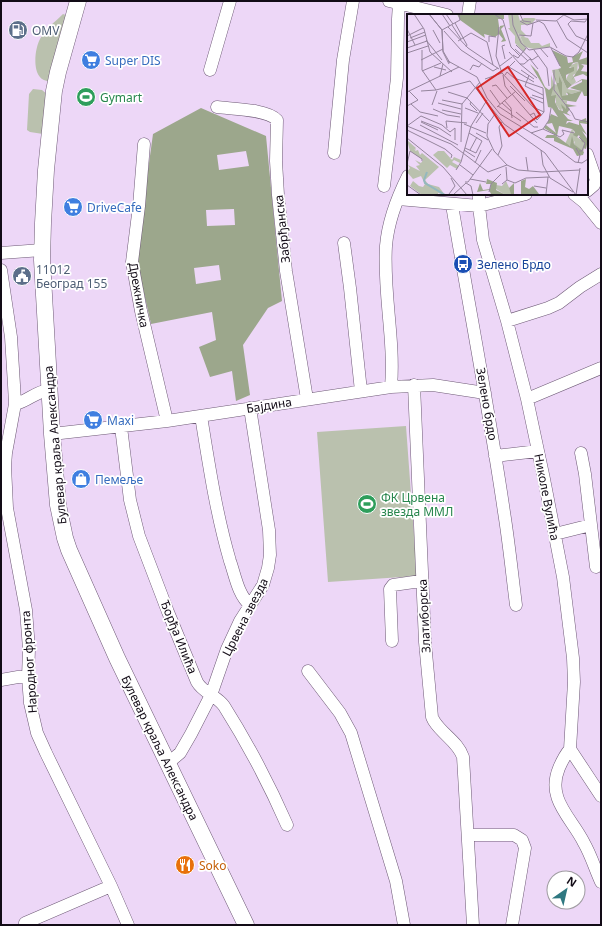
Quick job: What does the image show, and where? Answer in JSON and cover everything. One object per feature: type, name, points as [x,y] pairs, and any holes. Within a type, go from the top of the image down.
[{"type":"main road","name":"Булевар краља Александра","points":[[78,1],[61,58],[54,91],[46,177],[42,250],[49,390],[58,505],[68,550],[117,658],[246,925]]},
{"type":"street","points":[[210,70],[230,1]]},
{"type":"street","points":[[334,153],[343,60],[353,1]]},
{"type":"street","points":[[468,14],[470,1]]},
{"type":"street","points":[[384,186],[397,78],[398,19],[394,2],[443,14]]},
{"type":"street","name":"Забрђанска","points":[[217,107],[262,113],[277,120],[276,161],[278,195],[286,271],[307,399]]},
{"type":"street","name":"Дрежничка","points":[[144,144],[139,206],[132,262],[141,311],[166,421]]},
{"type":"street","points":[[588,157],[596,180],[594,185],[588,189]]},
{"type":"street","points":[[391,387],[392,373],[390,323],[386,266],[388,237],[390,223],[407,178]]},
{"type":"street","name":"Николе Вулића","points":[[479,195],[483,240],[507,322],[527,400],[555,534],[568,608],[574,658],[570,749]]},
{"type":"street","points":[[398,199],[452,205],[479,206],[522,195]]},
{"type":"street","points":[[582,195],[601,223]]},
{"type":"street","name":"Зелено брдо","points":[[452,205],[485,393],[504,514],[516,605]]},
{"type":"street","points":[[344,243],[361,391]]},
{"type":"street","points":[[1,253],[42,250]]},
{"type":"street","name":"Народног фронта","points":[[1,270],[11,338],[15,404],[6,455],[4,509],[26,610],[29,649],[28,677],[30,703],[37,733],[112,886],[128,925]]},
{"type":"street","points":[[507,322],[559,303],[580,287],[601,274]]},
{"type":"street","points":[[527,400],[601,368]]},
{"type":"street","name":"Златиборска","points":[[414,385],[424,642],[432,717],[437,725],[456,744],[463,757],[473,925]]},
{"type":"street","name":"Бајдина","points":[[52,434],[166,421],[391,387],[433,385],[485,393]]},
{"type":"street","points":[[15,404],[26,401],[37,393],[49,390]]},
{"type":"street","name":"Црвена звезда","points":[[168,763],[184,748],[211,695],[227,649],[250,605],[263,586],[266,578],[270,542],[250,408]]},
{"type":"street","points":[[201,416],[216,507],[223,535],[241,595],[250,605]]},
{"type":"street","name":"Ђорђа Илића","points":[[121,427],[130,500],[139,536],[197,682],[203,689],[222,704],[243,736],[267,780],[287,825]]},
{"type":"street","points":[[495,456],[538,451]]},
{"type":"street","points":[[581,453],[596,567]]},
{"type":"street","points":[[555,534],[591,525]]},
{"type":"street","points":[[392,641],[390,589],[393,585],[421,581]]},
{"type":"street","points":[[308,671],[340,713],[350,733],[396,881],[404,925]]},
{"type":"street","points":[[1,680],[28,677]]},
{"type":"street","points":[[601,796],[570,749],[563,759],[557,773],[555,789],[559,804],[585,843],[601,882]]},
{"type":"street","points":[[468,835],[514,835],[522,840],[525,848],[512,925]]},
{"type":"street","points":[[25,923],[112,886]]},
{"type":"green space","points":[[63,14],[68,16],[49,81],[43,80],[37,71],[35,57],[36,50],[40,39],[45,32]]},
{"type":"green space","points":[[33,89],[42,90],[48,95],[43,134],[30,132],[27,130],[29,94]]},
{"type":"green space","points":[[201,108],[266,136],[282,301],[268,308],[243,345],[250,395],[236,401],[232,371],[210,377],[199,347],[216,340],[212,312],[151,324],[136,258],[153,134]],"holes":[[[246,151],[249,166],[219,170],[217,155]],[[234,209],[235,225],[207,226],[206,210]],[[219,265],[221,280],[196,284],[194,268]]]},
{"type":"green space","name":"ФК Црвена звезда ММЛ","points":[[406,426],[417,576],[328,582],[317,432]]},
{"type":"place","name":"OMV","points":[[18,30]]},
{"type":"place","name":"Super DIS","points":[[91,60]]},
{"type":"place","name":"Gymart","points":[[86,97]]},
{"type":"place","name":"DriveCafe","points":[[73,207]]},
{"type":"place","name":"Зелено Брдо","points":[[463,264]]},
{"type":"place","name":"11012 Београд 155","points":[[22,276]]},
{"type":"place","name":"Maxi","points":[[93,420]]},
{"type":"place","name":"Пемеље","points":[[81,479]]},
{"type":"place","name":"ФК Црвена звезда ММЛ","points":[[367,504]]},
{"type":"place","name":"Soko","points":[[185,865]]}]
